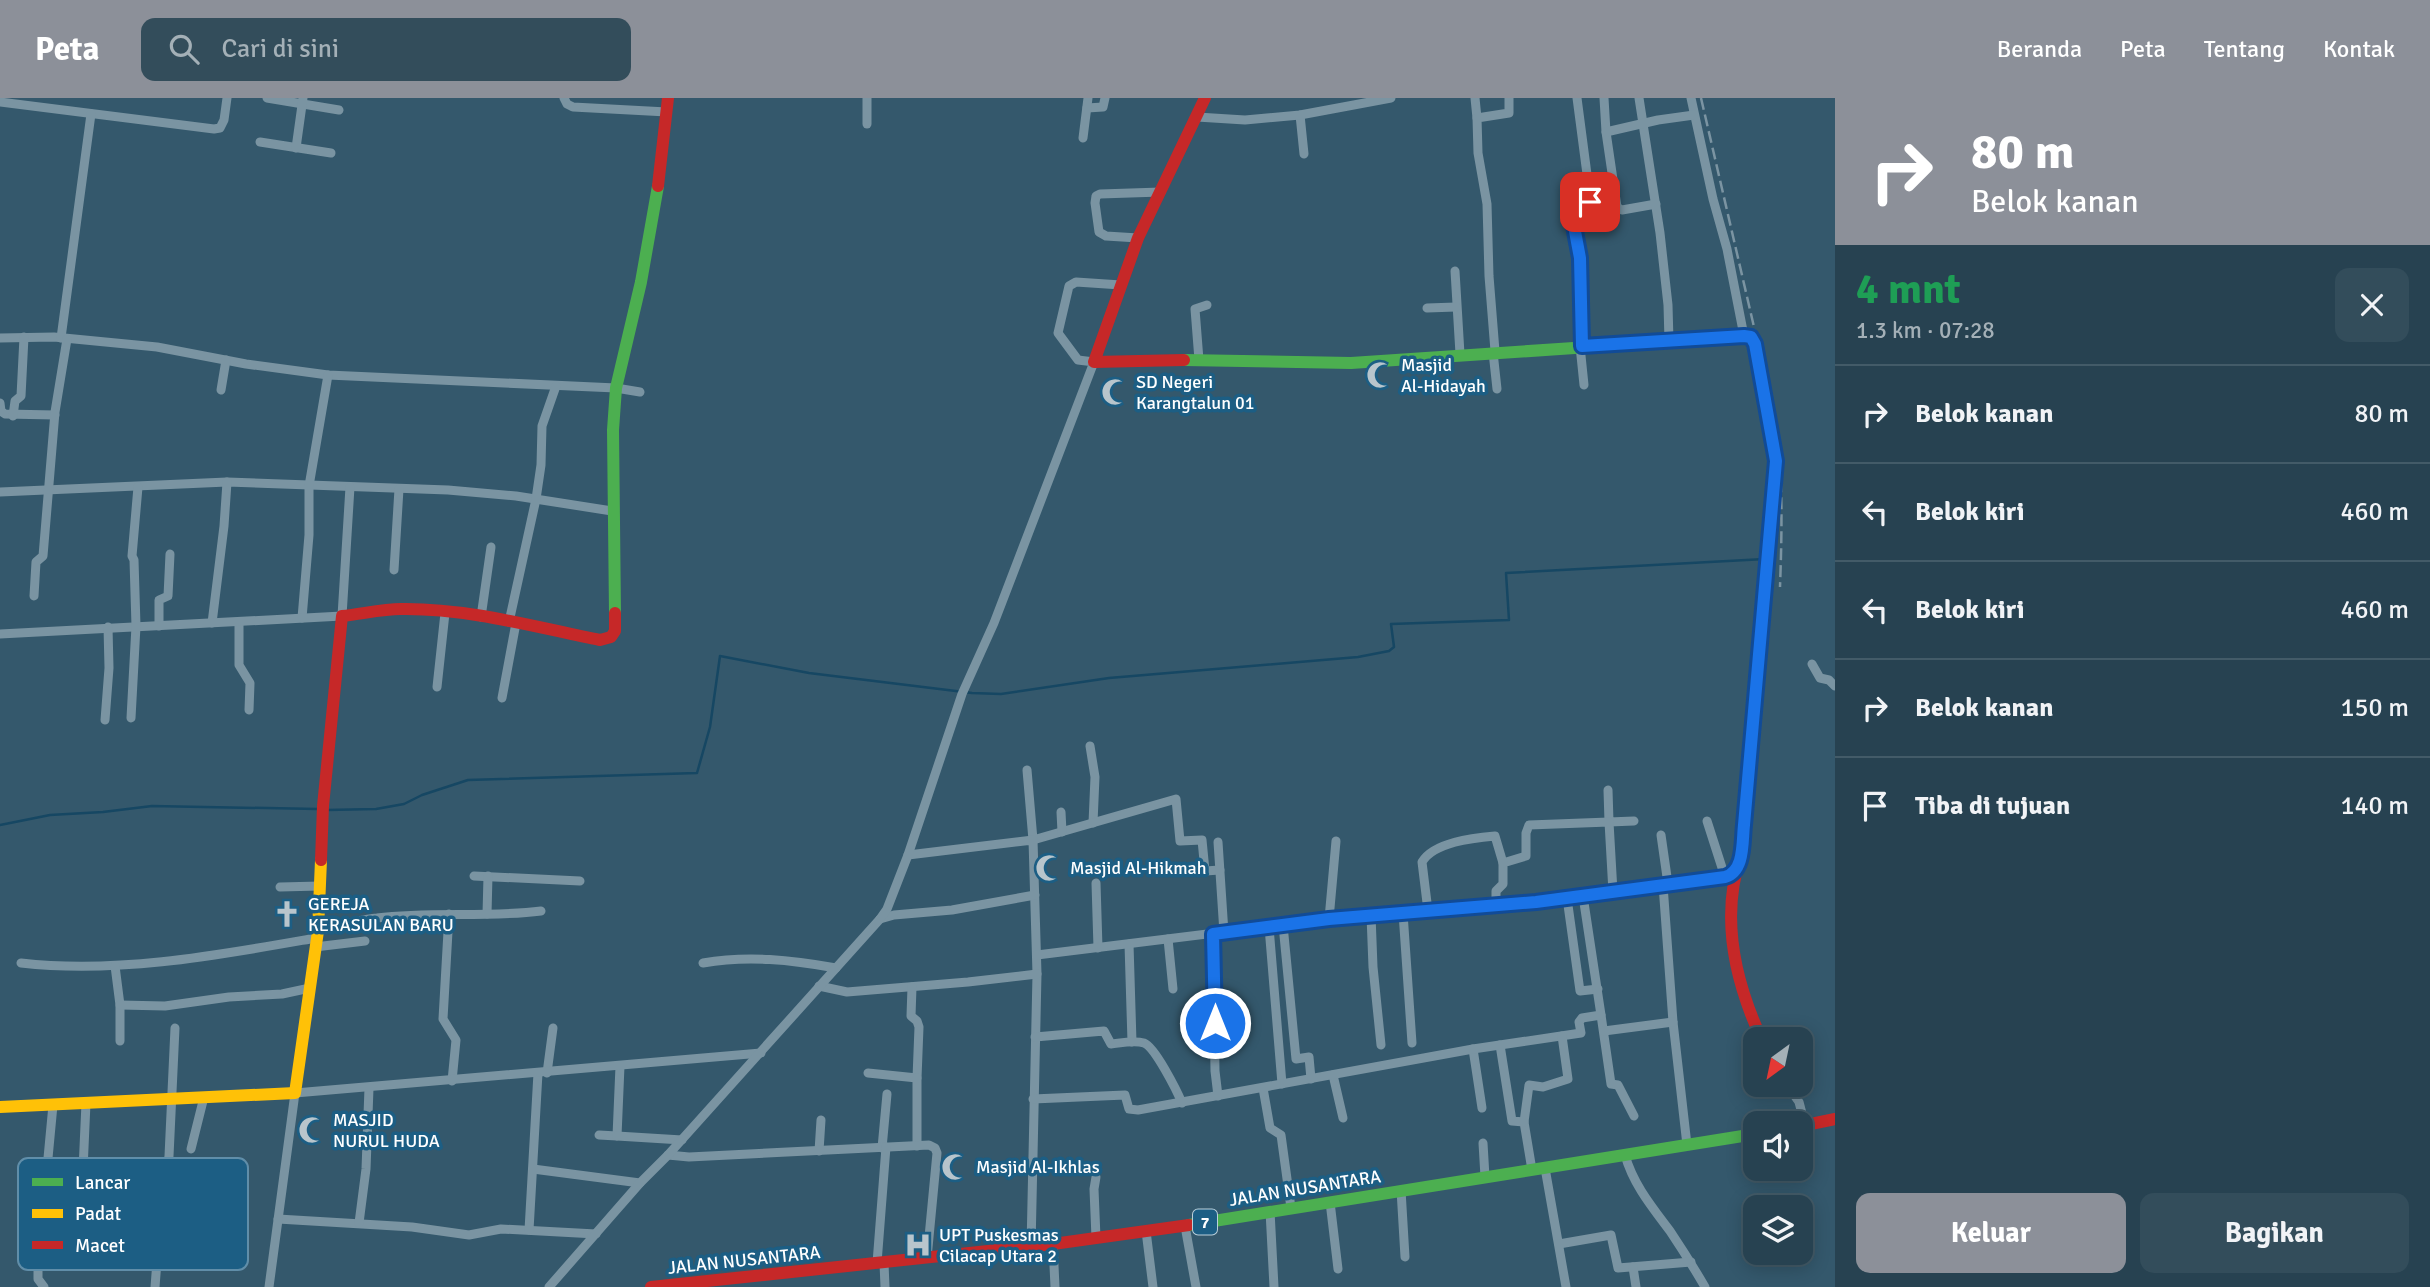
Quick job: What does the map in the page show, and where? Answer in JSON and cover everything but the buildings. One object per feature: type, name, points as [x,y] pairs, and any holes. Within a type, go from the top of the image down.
[{"type":"main road","points":[[0,1107],[296,1093],[316,939],[323,810],[342,616],[400,609],[481,617],[600,640],[611,637],[615,631],[612,430],[617,388],[641,282],[658,189],[668,98]]},
{"type":"main road","points":[[1205,98],[1139,237],[1094,362],[1199,359],[1351,363],[1494,351],[1751,337],[1755,344],[1776,461],[1742,845],[1739,863],[1729,875],[1734,962],[1743,998],[1756,1027]]},
{"type":"main road","points":[[1813,1123],[1835,1119]]},
{"type":"main road","name":"JALAN NUSANTARA","points":[[651,1287],[697,1285],[1031,1247],[1185,1226],[1743,1136]]},
{"type":"street","points":[[0,102],[218,129],[224,122],[228,98]]},
{"type":"street","points":[[267,98],[302,101],[339,110]]},
{"type":"street","points":[[565,98],[567,104],[573,107],[667,112]]},
{"type":"street","points":[[867,98],[867,124]]},
{"type":"street","points":[[1083,138],[1088,103],[1103,107],[1105,98]]},
{"type":"street","points":[[1197,117],[1245,120],[1300,115],[1391,98]]},
{"type":"street","points":[[1475,98],[1478,153],[1487,204],[1497,389]]},
{"type":"street","points":[[1477,118],[1509,113],[1509,98]]},
{"type":"street","points":[[1577,98],[1593,220],[1574,226],[1580,258],[1584,385]]},
{"type":"street","points":[[1604,98],[1617,207],[1622,210],[1656,204]]},
{"type":"street","points":[[1639,98],[1656,204],[1668,305],[1669,341]]},
{"type":"street","points":[[1691,98],[1727,249],[1744,336]]},
{"type":"street","points":[[296,148],[302,101]]},
{"type":"street","points":[[34,596],[36,562],[43,556],[55,415],[91,114]]},
{"type":"street","points":[[1300,115],[1304,154]]},
{"type":"street","points":[[1606,132],[1694,115]]},
{"type":"street","points":[[260,142],[331,153]]},
{"type":"street","points":[[1139,237],[1106,236],[1099,232],[1096,196],[1161,192]]},
{"type":"street","points":[[1455,271],[1460,354]]},
{"type":"street","points":[[549,1287],[887,909],[963,691],[994,623],[1094,362],[1086,362],[1074,356],[1058,333],[1067,291],[1071,284],[1076,282],[1121,285]]},
{"type":"street","points":[[1199,359],[1195,309],[1207,305]]},
{"type":"street","points":[[1427,308],[1457,307]]},
{"type":"street","points":[[13,416],[15,401],[21,396],[24,337]]},
{"type":"street","points":[[0,338],[64,338],[157,347],[328,375],[617,388],[640,392]]},
{"type":"street","points":[[221,390],[226,360]]},
{"type":"street","points":[[302,618],[309,535],[309,486],[328,375]]},
{"type":"street","points":[[502,698],[512,622],[541,465],[542,426],[556,386]]},
{"type":"street","points":[[0,402],[2,413],[13,416],[55,415]]},
{"type":"street","points":[[212,624],[227,482]]},
{"type":"street","points":[[0,492],[227,482],[448,490],[536,499],[612,511]]},
{"type":"street","points":[[131,718],[136,626],[132,556],[138,487]]},
{"type":"street","points":[[0,634],[342,616],[350,487]]},
{"type":"street","points":[[394,570],[399,489]]},
{"type":"street","points":[[481,617],[491,547]]},
{"type":"street","points":[[159,626],[159,600],[168,596],[170,554]]},
{"type":"street","points":[[437,687],[445,613]]},
{"type":"street","points":[[239,622],[239,665],[250,683],[249,710]]},
{"type":"street","points":[[105,720],[109,668],[108,627]]},
{"type":"street","points":[[1812,664],[1820,678],[1829,680],[1835,686]]},
{"type":"street","points":[[1090,746],[1095,777],[1093,823]]},
{"type":"street","points":[[1027,770],[1037,955],[1031,1247]]},
{"type":"street","points":[[1608,790],[1613,892]]},
{"type":"street","points":[[908,855],[1032,840],[1176,799],[1180,841],[1202,840],[1205,871],[1220,870]]},
{"type":"street","points":[[1060,812],[1062,832]]},
{"type":"street","points":[[1503,863],[1526,856],[1526,833],[1529,825],[1634,821]]},
{"type":"street","points":[[1037,955],[1329,919],[1567,898],[1729,875],[1707,821]]},
{"type":"street","points":[[1661,835],[1673,1021],[1687,1145]]},
{"type":"street","points":[[1428,911],[1422,862],[1434,850],[1444,845],[1495,836],[1503,863],[1503,884],[1497,889],[1496,906]]},
{"type":"street","points":[[1329,919],[1336,841]]},
{"type":"street","points":[[1218,842],[1224,933]]},
{"type":"street","points":[[474,876],[580,881]]},
{"type":"street","points":[[487,914],[488,876]]},
{"type":"street","points":[[1096,883],[1098,948]]},
{"type":"street","points":[[280,887],[320,886]]},
{"type":"street","points":[[880,919],[894,915],[953,911],[1035,895]]},
{"type":"street","points":[[1583,896],[1611,1084],[1618,1085],[1633,1116]]},
{"type":"street","points":[[1567,898],[1580,991],[1598,989]]},
{"type":"street","points":[[21,963],[58,967],[115,966],[229,953],[316,939],[376,918],[541,911]]},
{"type":"street","points":[[1403,913],[1412,1043]]},
{"type":"street","points":[[449,914],[443,1018],[456,1040],[452,1081]]},
{"type":"street","points":[[1371,915],[1381,1045]]},
{"type":"street","points":[[1283,925],[1296,1059],[1308,1057],[1311,1079]]},
{"type":"street","points":[[1269,927],[1282,1084]]},
{"type":"street","points":[[1213,934],[1215,1071],[1218,1096]]},
{"type":"street","points":[[316,939],[365,941]]},
{"type":"street","points":[[1167,939],[1173,989]]},
{"type":"street","points":[[1129,944],[1132,1042]]},
{"type":"street","points":[[703,963],[740,959],[779,960],[836,968]]},
{"type":"street","points":[[115,966],[120,1004],[120,1041]]},
{"type":"street","points":[[819,986],[847,992],[1037,974]]},
{"type":"street","points":[[912,987],[911,1016],[919,1027],[917,1146]]},
{"type":"street","points":[[120,1004],[165,1006],[229,997],[282,994],[310,988]]},
{"type":"street","points":[[1033,1099],[1125,1095],[1128,1108],[1132,1111],[1473,1049],[1581,1033],[1579,1022],[1582,1018],[1601,1015]]},
{"type":"street","points":[[1604,1031],[1673,1021]]},
{"type":"street","points":[[169,1158],[175,1028]]},
{"type":"street","points":[[529,1230],[542,1073],[553,1028]]},
{"type":"street","points":[[1035,1037],[1104,1031],[1111,1044],[1144,1043],[1151,1048],[1172,1081],[1182,1103]]},
{"type":"street","points":[[1562,1036],[1568,1079],[1543,1087],[1529,1085],[1524,1122],[1559,1244],[1566,1287]]},
{"type":"street","points":[[1500,1045],[1512,1121],[1524,1122]]},
{"type":"street","points":[[1473,1049],[1482,1108]]},
{"type":"street","points":[[269,1287],[296,1093],[761,1053]]},
{"type":"street","points":[[617,1136],[620,1066]]},
{"type":"street","points":[[868,1073],[917,1078]]},
{"type":"street","points":[[1333,1075],[1343,1118]]},
{"type":"street","points":[[359,1223],[366,1169],[369,1088]]},
{"type":"street","points":[[1263,1088],[1270,1128],[1281,1135],[1291,1208]]},
{"type":"street","points":[[885,1287],[880,1263],[887,1094]]},
{"type":"street","points":[[191,1149],[204,1097]]},
{"type":"street","points":[[84,1158],[86,1104]]},
{"type":"street","points":[[48,1158],[53,1105]]},
{"type":"street","points":[[819,1151],[821,1120]]},
{"type":"street","points":[[599,1135],[682,1140]]},
{"type":"street","points":[[1483,1143],[1485,1177]]},
{"type":"street","points":[[668,1155],[689,1157],[929,1145],[935,1148],[937,1153],[927,1258]]},
{"type":"street","points":[[1625,1155],[1642,1193],[1705,1287]]},
{"type":"street","points":[[533,1169],[640,1183]]},
{"type":"street","points":[[1096,1177],[1096,1238]]},
{"type":"street","points":[[1401,1191],[1405,1257]]},
{"type":"street","points":[[1330,1202],[1338,1269]]},
{"type":"street","points":[[1270,1211],[1274,1287]]},
{"type":"street","points":[[278,1219],[412,1227],[469,1236],[490,1230],[596,1234]]},
{"type":"street","points":[[1185,1226],[1196,1287]]},
{"type":"street","points":[[1146,1231],[1153,1287]]},
{"type":"street","points":[[1559,1244],[1611,1235],[1616,1267],[1690,1262]]},
{"type":"street","points":[[1053,1244],[1055,1287]]},
{"type":"street","points":[[1633,1267],[1636,1287]]},
{"type":"street","points":[[38,1270],[38,1276],[44,1287]]},
{"type":"waterway","points":[[327,810],[376,809],[404,804],[422,795],[468,780],[697,773],[710,727],[720,656],[809,673],[972,693],[1001,694],[1109,678],[1358,657],[1389,651],[1394,647],[1391,624],[1509,620],[1506,573],[1765,559]]},
{"type":"waterway","points":[[0,825],[50,815],[152,806],[317,809]]},
{"type":"railway","points":[[1701,98],[1776,422],[1781,504],[1780,587]]},
{"type":"traffic: fast","points":[[615,613],[613,430],[616,388],[641,282],[658,186]]},
{"type":"traffic: fast","points":[[1184,360],[1351,363],[1589,347]]},
{"type":"traffic: fast","points":[[1189,1225],[1743,1136]]},
{"type":"traffic: slow","points":[[1589,347],[1744,336],[1751,337],[1753,341],[1776,461],[1756,692]]},
{"type":"traffic: slow","points":[[0,1107],[295,1093],[318,931],[321,860]]},
{"type":"traffic: jam","points":[[658,186],[668,98]]},
{"type":"traffic: jam","points":[[1184,360],[1094,362],[1138,238],[1205,98]]},
{"type":"traffic: jam","points":[[321,860],[323,806],[342,616],[394,609],[451,612],[501,619],[600,640],[611,637],[615,631],[615,613]]},
{"type":"traffic: jam","points":[[1756,692],[1741,855],[1735,878],[1731,925],[1738,972],[1756,1027]]},
{"type":"traffic: jam","points":[[1813,1124],[1835,1119]]},
{"type":"traffic: jam","points":[[651,1287],[1053,1244],[1189,1225]]},
{"type":"place","name":"Masjid Al-Hidayah","points":[[1380,375]]},
{"type":"place","name":"SD Negeri Karangtalun 01","points":[[1115,392]]},
{"type":"place","name":"Masjid Al-Hikmah","points":[[1049,868]]},
{"type":"place","name":"GEREJA KERASULAN BARU","points":[[287,914]]},
{"type":"place","name":"MASJID NURUL HUDA","points":[[312,1130]]},
{"type":"place","name":"Masjid Al-Ikhlas","points":[[955,1167]]},
{"type":"place","name":"UPT Puskesmas Cilacap Utara 2","points":[[918,1245]]},
{"type":"route","points":[[1215,1023],[1213,934],[1329,919],[1536,902],[1725,877],[1737,869],[1744,825],[1776,461],[1755,344],[1751,337],[1744,336],[1582,346],[1580,258],[1574,226],[1593,220],[1590,202]]}]
